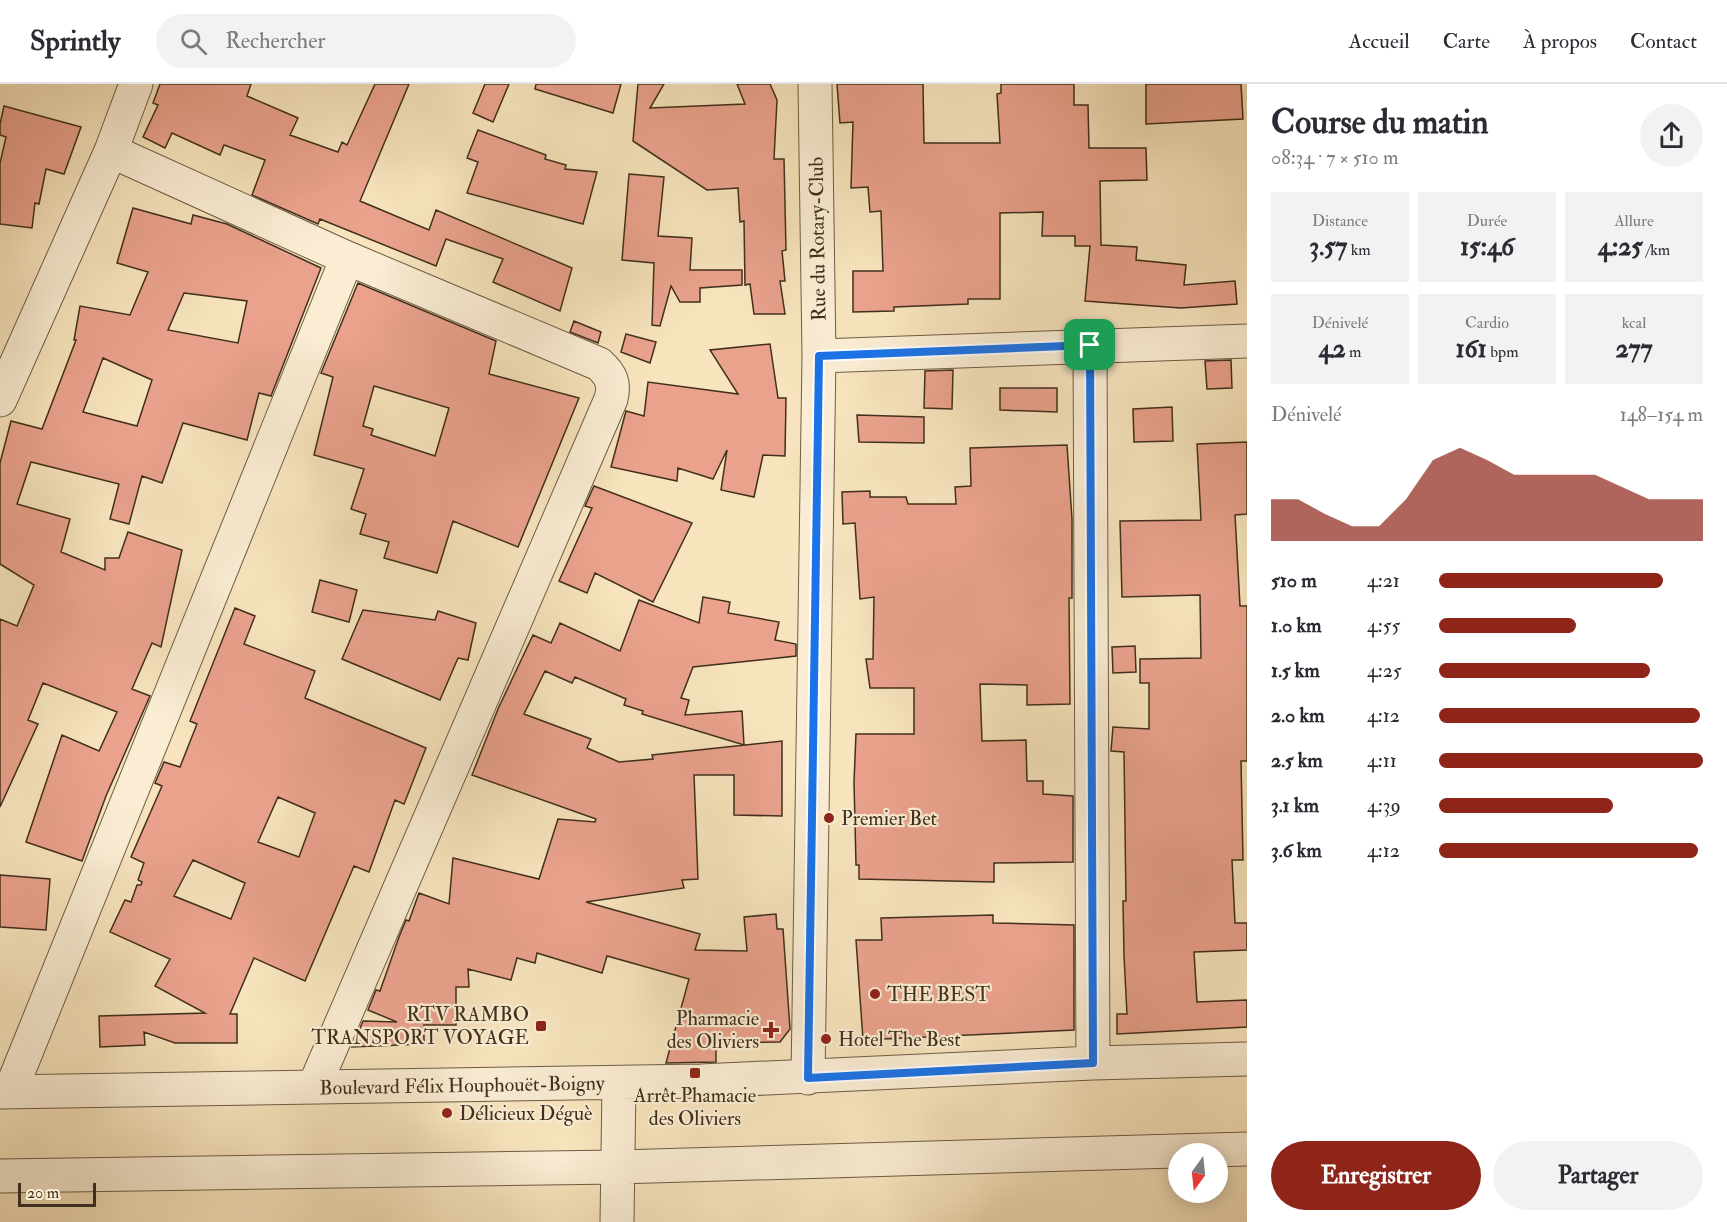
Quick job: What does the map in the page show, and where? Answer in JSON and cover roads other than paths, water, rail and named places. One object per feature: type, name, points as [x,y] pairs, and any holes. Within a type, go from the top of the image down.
[{"type":"street","points":[[0,400],[111,151],[136,84]]},
{"type":"street","name":"Rue du Rotary-Club","points":[[808,1078],[819,356],[815,84]]},
{"type":"street","points":[[111,151],[347,258],[599,364],[610,374],[614,387],[314,1087]]},
{"type":"street","points":[[5,1092],[347,258]]},
{"type":"street","points":[[819,356],[1247,341]]},
{"type":"street","points":[[1090,345],[1093,1063]]},
{"type":"street","name":"Boulevard Félix Houphouët-Boigny","points":[[5,1092],[808,1078],[1093,1063],[1247,1059]]},
{"type":"street","points":[[617,1222],[619,1083]]},
{"type":"street","points":[[0,1176],[618,1167],[1247,1149]]},
{"type":"place","name":"Premier Bet","points":[[829,818]]},
{"type":"place","name":"THE BEST","points":[[875,994]]},
{"type":"place","name":"RTV RAMBO TRANSPORT VOYAGE","points":[[541,1026]]},
{"type":"place","name":"Pharmacie des Oliviers","points":[[771,1030]]},
{"type":"place","name":"Hotel The Best","points":[[826,1039]]},
{"type":"place","name":"Arrêt Phamacie des Oliviers","points":[[695,1073]]},
{"type":"place","name":"Délicieux Déguè","points":[[447,1113]]}]
